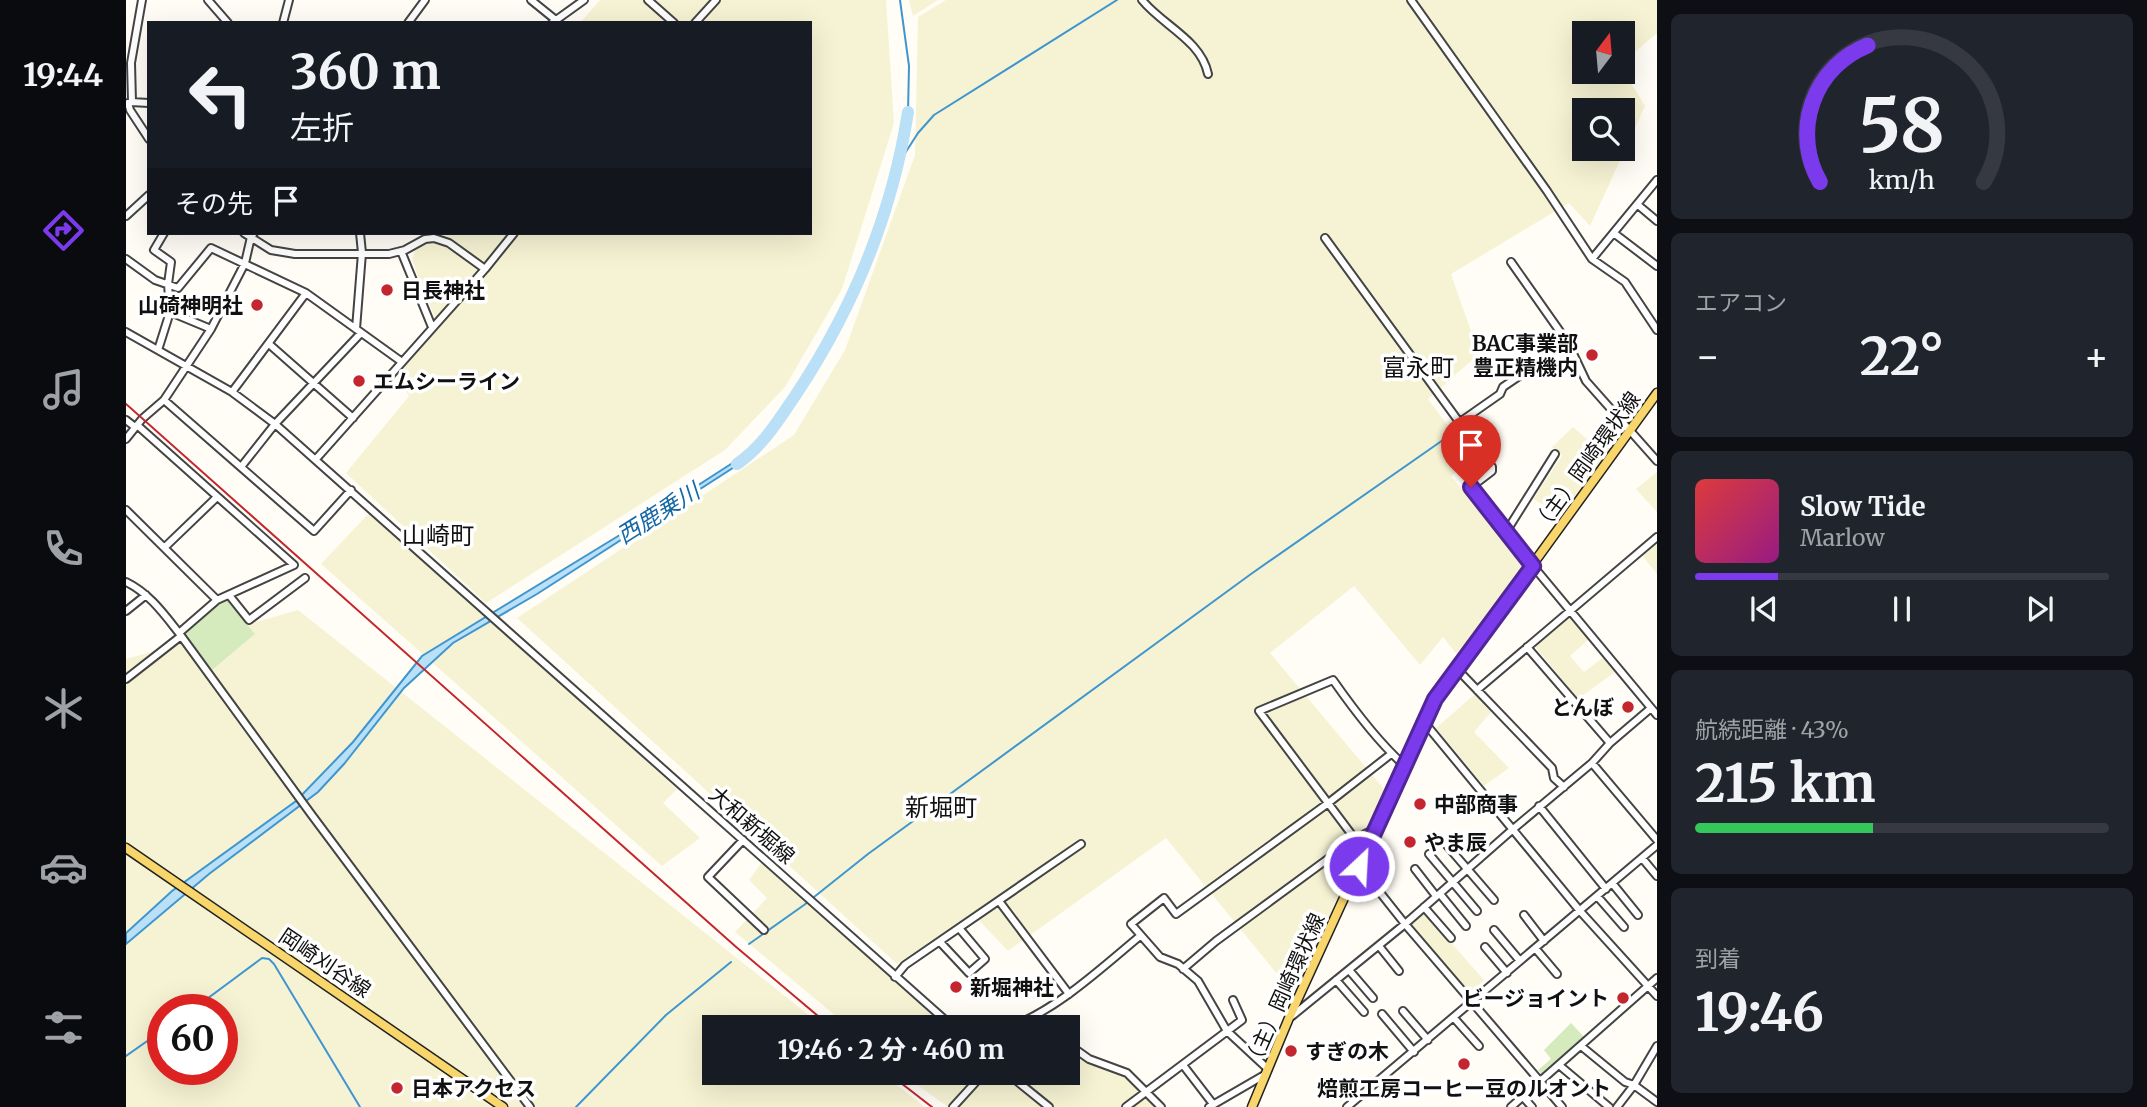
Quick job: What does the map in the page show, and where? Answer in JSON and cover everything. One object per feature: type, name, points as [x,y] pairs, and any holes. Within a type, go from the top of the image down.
[{"type":"main road","name":"（主）岡崎環状線","points":[[1253,1107],[1289,1018],[1435,699],[1657,393]]},
{"type":"main road","name":"岡崎刈谷線","points":[[126,848],[503,1107]]},
{"type":"street","points":[[142,0],[131,63],[129,102],[130,110],[147,136]]},
{"type":"street","points":[[208,0],[226,21]]},
{"type":"street","points":[[284,21],[289,0]]},
{"type":"street","points":[[411,21],[425,0]]},
{"type":"street","points":[[531,0],[555,21]]},
{"type":"street","points":[[557,21],[584,0]]},
{"type":"street","points":[[648,0],[672,21]]},
{"type":"street","points":[[697,21],[716,0]]},
{"type":"street","points":[[1142,0],[1199,54],[1206,65],[1208,75]]},
{"type":"street","points":[[1411,0],[1592,259],[1625,282],[1657,330]]},
{"type":"street","points":[[129,102],[147,103]]},
{"type":"street","points":[[1592,259],[1657,180]]},
{"type":"street","points":[[126,216],[147,197]]},
{"type":"street","points":[[1638,205],[1657,221]]},
{"type":"street","points":[[1615,234],[1657,266]]},
{"type":"street","points":[[158,350],[170,312],[171,262],[154,250],[163,235]]},
{"type":"street","points":[[126,439],[163,400],[211,329],[245,263],[253,235],[271,250],[295,254],[389,254],[434,238],[449,243],[485,269]]},
{"type":"street","points":[[241,467],[275,424],[315,383],[358,331],[362,253],[360,235]]},
{"type":"street","points":[[316,459],[512,235]]},
{"type":"street","points":[[1325,238],[1492,467],[1492,471],[1471,487],[1657,715]]},
{"type":"street","points":[[126,259],[155,280],[178,288],[211,247],[306,293],[402,362]]},
{"type":"street","points":[[401,251],[432,327]]},
{"type":"street","points":[[1511,262],[1567,343],[1586,381],[1657,461]]},
{"type":"street","points":[[232,393],[306,293]]},
{"type":"street","points":[[170,312],[211,329]]},
{"type":"street","name":"大和新堀線","points":[[126,332],[232,393],[275,424],[939,1015]]},
{"type":"street","points":[[1460,422],[1500,394],[1503,387],[1567,343]]},
{"type":"street","points":[[270,344],[353,418]]},
{"type":"street","points":[[163,400],[314,530],[351,490]]},
{"type":"street","points":[[126,420],[293,565],[217,600],[126,680]]},
{"type":"street","points":[[1506,532],[1555,454]]},
{"type":"street","points":[[165,547],[217,497]]},
{"type":"street","points":[[126,510],[217,600]]},
{"type":"street","points":[[1478,690],[1657,537]]},
{"type":"street","points":[[229,595],[249,620],[305,578]]},
{"type":"street","points":[[126,582],[146,595],[161,610],[530,1107]]},
{"type":"street","points":[[126,611],[146,595]]},
{"type":"street","points":[[1527,647],[1610,743]]},
{"type":"street","points":[[1458,670],[1552,768],[1554,778],[1564,787]]},
{"type":"street","points":[[1356,839],[1259,711],[1333,680],[1391,754],[1404,765]]},
{"type":"street","points":[[1289,1018],[1405,925],[1539,806],[1592,763],[1610,743],[1651,708]]},
{"type":"street","points":[[1424,722],[1580,911],[1657,996]]},
{"type":"street","points":[[1183,1065],[1211,1106],[1267,1071],[1227,1031],[1198,981],[1183,969],[1160,957],[1131,924],[1164,898],[1176,914],[1391,754]]},
{"type":"street","points":[[1592,763],[1657,840]]},
{"type":"street","points":[[1539,806],[1606,888]]},
{"type":"street","points":[[1183,969],[1216,941],[1356,839],[1377,828]]},
{"type":"street","points":[[743,840],[708,877],[764,930]]},
{"type":"street","points":[[1444,842],[1494,900]]},
{"type":"street","points":[[895,977],[905,965],[1082,844]]},
{"type":"street","points":[[1347,1107],[1657,845]]},
{"type":"street","points":[[1429,854],[1476,911]]},
{"type":"street","points":[[1642,858],[1657,876]]},
{"type":"street","points":[[1359,866],[1405,925],[1562,1107]]},
{"type":"street","points":[[1415,869],[1466,926]]},
{"type":"street","points":[[1612,883],[1638,915]]},
{"type":"street","points":[[1597,896],[1624,927]]},
{"type":"street","points":[[999,901],[1069,994]]},
{"type":"street","points":[[1424,907],[1451,938]]},
{"type":"street","points":[[1524,915],[1544,941]]},
{"type":"street","points":[[940,942],[969,973],[985,959],[959,928]]},
{"type":"street","points":[[1494,930],[1520,961]]},
{"type":"street","points":[[1039,1015],[1140,936]]},
{"type":"street","points":[[1379,946],[1399,971]]},
{"type":"street","points":[[1485,947],[1507,973]]},
{"type":"street","points":[[1535,948],[1557,974]]},
{"type":"street","points":[[1349,970],[1373,998]]},
{"type":"street","points":[[1511,1107],[1657,978]]},
{"type":"street","points":[[1336,980],[1364,1012]]},
{"type":"street","points":[[1126,1107],[1242,1020],[1233,1000]]},
{"type":"street","points":[[1404,1011],[1428,1040]]},
{"type":"street","points":[[1382,1014],[1414,1052]]},
{"type":"street","points":[[1454,1018],[1479,1046]]},
{"type":"street","points":[[1581,1046],[1625,1082],[1634,1085],[1657,1102]]},
{"type":"street","points":[[1617,1107],[1634,1085],[1657,1046]]},
{"type":"street","points":[[1080,1053],[1089,1059],[1127,1073],[1161,1107]]},
{"type":"street","points":[[1559,1065],[1609,1107]]},
{"type":"street","points":[[953,1107],[973,1085]]},
{"type":"street","points":[[1022,1085],[1049,1107]]},
{"type":"street","points":[[1523,1097],[1532,1107]]},
{"type":"shaded area","points":[[600,0],[886,0],[894,123],[842,289],[785,387],[725,450],[486,603],[346,473],[409,396],[396,376],[439,328],[412,260],[420,236],[812,235],[812,21],[582,21]]},
{"type":"shaded area","points":[[909,0],[938,0],[913,16]]},
{"type":"shaded area","points":[[946,0],[1657,0],[1657,33],[1635,52],[1635,21],[1572,21],[1572,84],[1632,84],[1645,106],[1635,128],[1635,98],[1572,98],[1572,161],[1620,161],[1590,226],[1569,203],[1451,274],[1479,354],[1428,399],[1473,459],[1451,476],[1522,566],[1459,657],[1443,637],[1420,665],[1354,586],[1270,653],[1384,789],[1295,996],[1166,838],[1008,951],[972,913],[897,964],[517,618],[794,435],[845,350],[915,155],[918,17]]},
{"type":"shaded area","points":[[1611,420],[1622,433],[1561,515],[1533,499],[1562,456],[1552,447],[1573,427],[1588,440]]},
{"type":"shaded area","points":[[1657,472],[1657,512],[1636,489]]},
{"type":"shaded area","points":[[370,512],[677,789],[663,803],[700,838],[662,866],[321,564]]},
{"type":"shaded area","points":[[1657,541],[1657,574],[1641,554]]},
{"type":"shaded area","points":[[298,610],[809,1015],[702,1015],[702,1085],[897,1085],[925,1107],[126,1107],[126,659]]},
{"type":"shaded area","points":[[1568,615],[1589,639],[1570,656],[1584,672],[1604,657],[1615,672],[1578,699],[1534,645]]},
{"type":"shaded area","points":[[1475,694],[1491,712],[1474,732],[1509,768],[1484,786],[1436,728]]},
{"type":"shaded area","points":[[762,862],[932,1015],[835,1015],[735,932],[767,898],[749,880]]},
{"type":"shaded area","points":[[1424,912],[1484,980],[1469,993],[1409,925]]},
{"type":"shaded area","points":[[1080,1059],[1127,1078],[1156,1107],[948,1107],[918,1085],[1080,1085]]},
{"type":"green space","points":[[227,600],[255,634],[212,670],[184,632],[218,604]]},
{"type":"green space","points":[[1571,1023],[1586,1039],[1542,1075],[1538,1070],[1551,1059],[1544,1050]]},
{"type":"water","points":[[748,453],[753,455],[537,594],[453,643],[404,688],[344,764],[318,792],[209,874],[126,944],[126,933],[172,891],[296,801],[353,742],[422,656]]},
{"type":"waterway","name":"西鹿乗川","points":[[900,0],[909,66],[908,112]]},
{"type":"waterway","points":[[900,161],[918,133],[934,115],[1117,0]]},
{"type":"waterway","name":"西鹿乗川","points":[[737,464],[762,441],[782,415],[816,363],[852,295],[881,224],[892,188],[908,112]]},
{"type":"waterway","points":[[749,944],[1251,574],[1453,433]]},
{"type":"waterway","points":[[214,994],[262,958],[269,959],[360,1107]]},
{"type":"waterway","points":[[576,1107],[666,1015],[731,962]]},
{"type":"waterway","points":[[126,1056],[147,1041]]},
{"type":"railway","points":[[126,404],[735,946],[817,1015]]},
{"type":"railway","points":[[904,1085],[932,1107]]},
{"type":"place","name":"日長神社","points":[[387,290]]},
{"type":"place","name":"山碕神明社","points":[[257,305]]},
{"type":"place","name":"BAC事業部 豊正精機内","points":[[1592,355]]},
{"type":"place","name":"エムシーライン","points":[[359,381]]},
{"type":"place","name":"とんぼ","points":[[1628,707]]},
{"type":"place","name":"中部商事","points":[[1420,804]]},
{"type":"place","name":"やま辰","points":[[1410,842]]},
{"type":"place","name":"新堀神社","points":[[956,987]]},
{"type":"place","name":"ビージョイント","points":[[1623,998]]},
{"type":"place","name":"すぎの木","points":[[1291,1051]]},
{"type":"place","name":"焙煎工房コーヒー豆のルオント","points":[[1464,1064]]},
{"type":"place","name":"日本アクセス","points":[[397,1088]]},
{"type":"district","name":"富永町","points":[[1418,367]]},
{"type":"district","name":"山崎町","points":[[438,535]]},
{"type":"district","name":"新堀町","points":[[941,807]]},
{"type":"route","points":[[1359,866],[1435,699],[1533,566],[1471,487]]}]
